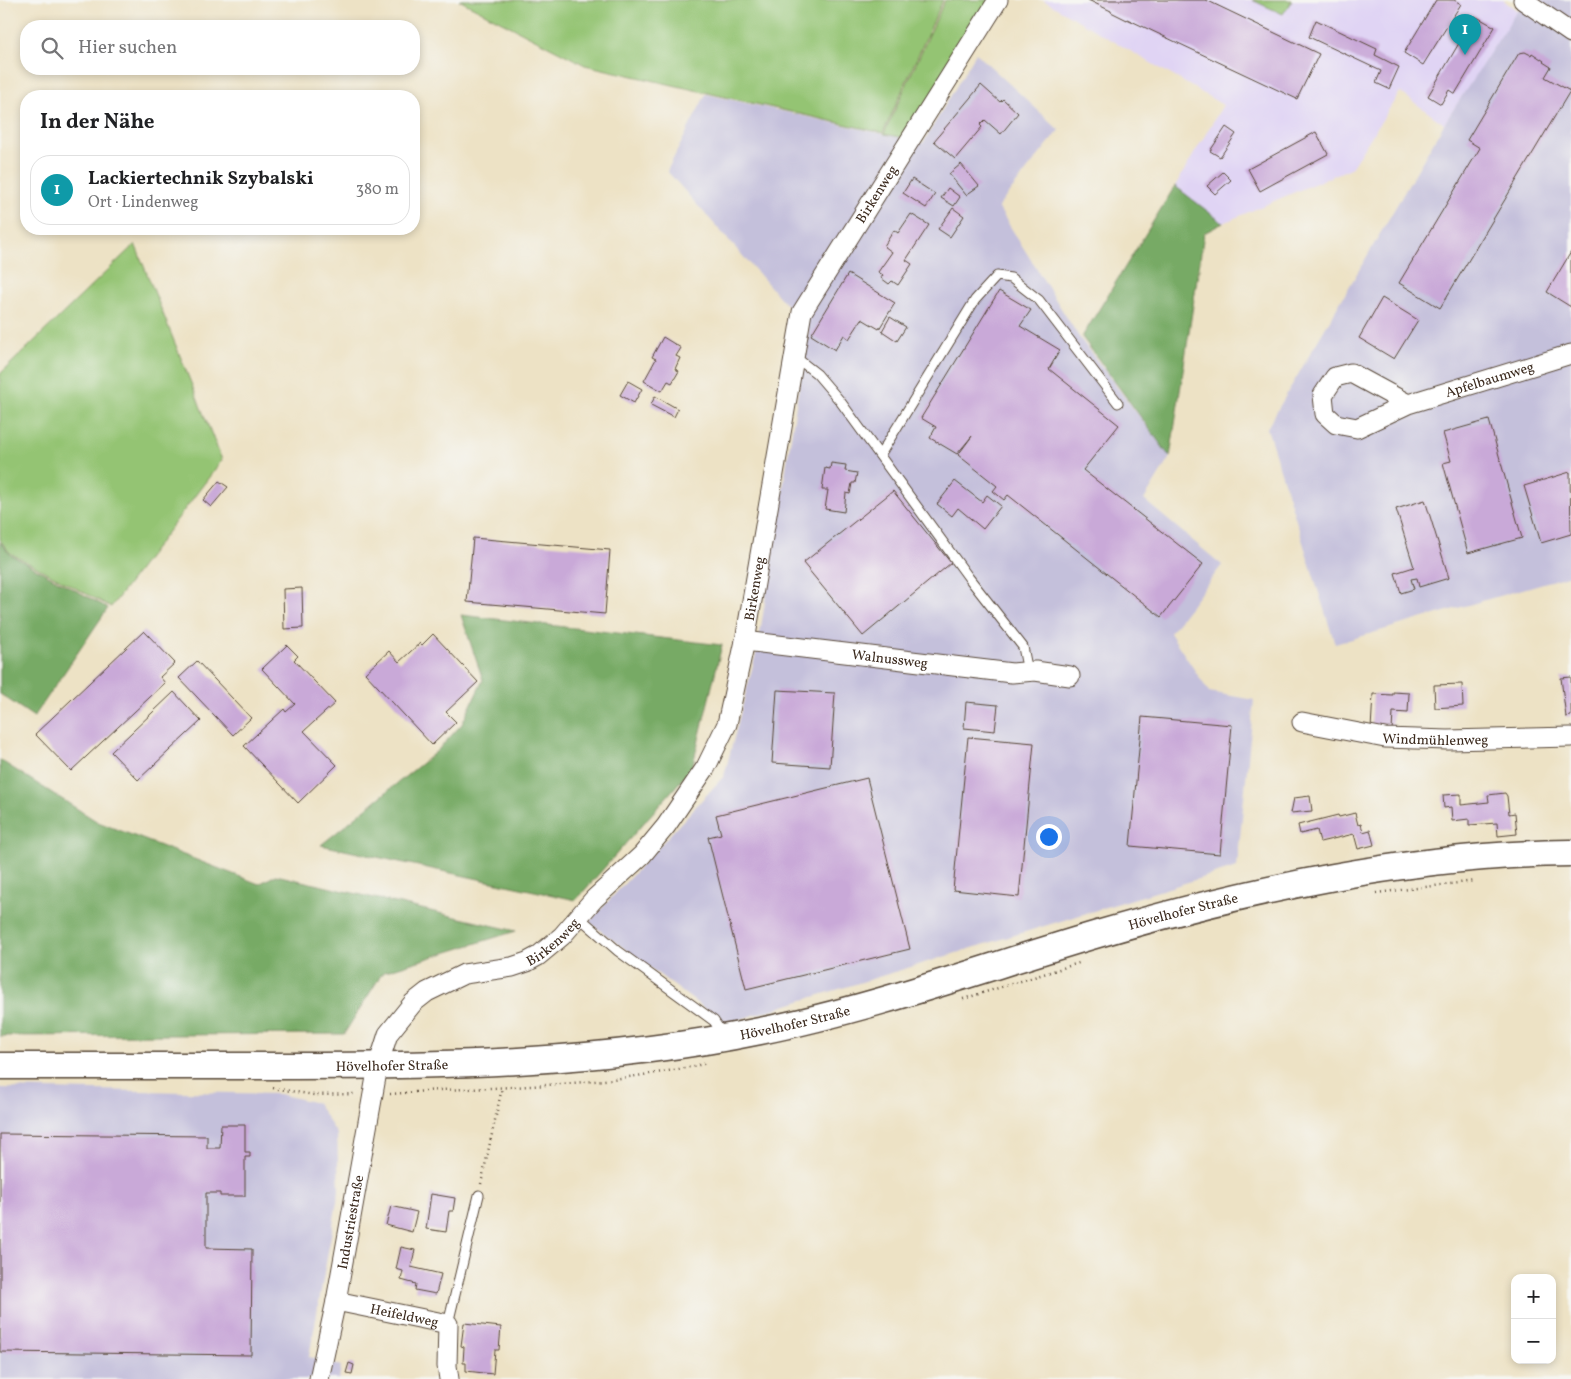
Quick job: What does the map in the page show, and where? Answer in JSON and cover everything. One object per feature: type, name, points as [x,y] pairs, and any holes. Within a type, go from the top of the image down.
[{"type":"main road","name":"Hövelhofer Straße","points":[[0,1066],[378,1066],[519,1061],[725,1038],[905,995],[1101,933],[1292,885],[1426,863],[1571,853]]},
{"type":"street","name":"Birkenweg","points":[[378,1066],[388,1034],[414,1003],[427,992],[464,974],[512,967],[527,962],[538,956],[562,936],[594,899],[642,855],[666,826],[706,767],[727,724],[745,641],[802,312],[998,0]]},
{"type":"street","points":[[1523,0],[1571,34]]},
{"type":"street","name":"Apfelbaumweg","points":[[1408,404],[1571,354]]},
{"type":"street","name":"Walnussweg","points":[[745,641],[1012,673],[1031,671]]},
{"type":"street","points":[[1031,671],[1070,676]]},
{"type":"street","name":"Windmühlenweg","points":[[1302,722],[1385,738],[1448,740],[1571,738]]},
{"type":"street","name":"Industriestraße","points":[[319,1379],[336,1301],[378,1066]]},
{"type":"street","name":"Heifeldweg","points":[[336,1301],[448,1324],[447,1366],[449,1379]]},
{"type":"lane","points":[[880,455],[975,300],[997,276],[1011,278],[1039,300],[1118,404]]},
{"type":"lane","points":[[794,356],[817,374],[840,401],[969,578],[1023,647],[1031,671]]},
{"type":"lane","points":[[579,917],[618,951],[714,1020],[725,1038]]},
{"type":"lane","points":[[448,1324],[479,1195]]},
{"type":"path","points":[[1373,893],[1477,880]]},
{"type":"path","points":[[959,1001],[1090,960]]},
{"type":"path","points":[[372,1094],[502,1088],[604,1080],[710,1063]]},
{"type":"path","points":[[479,1195],[502,1088]]},
{"type":"shaded area","points":[[1043,0],[1252,0],[1283,14],[1292,0],[1503,0],[1518,11],[1444,124],[1400,92],[1351,168],[1223,223],[1175,186],[1223,105]]},
{"type":"shaded area","points":[[1524,0],[1571,0],[1571,575],[1335,644],[1267,428],[1444,124]]},
{"type":"shaded area","points":[[976,53],[1059,130],[998,207],[1079,337],[1170,457],[1144,500],[1222,565],[1170,633],[1209,692],[1254,700],[1237,867],[725,1024],[589,922],[724,776],[758,646],[808,329],[667,171],[706,94],[923,143]]},
{"type":"shaded area","points":[[0,1088],[279,1094],[317,1103],[337,1134],[339,1191],[309,1357],[341,1366],[339,1379],[0,1379]]},
{"type":"green space","points":[[459,0],[943,0],[883,133],[585,65]]},
{"type":"green space","points":[[945,0],[995,0],[910,139],[884,134]]},
{"type":"green space","points":[[1252,0],[1292,0],[1283,14]]},
{"type":"green space","points":[[1175,186],[1223,223],[1204,233],[1170,457],[1082,337]]},
{"type":"green space","points":[[135,244],[222,460],[111,607],[10,553],[0,540],[0,374]]},
{"type":"green space","points":[[0,542],[11,555],[108,608],[34,717],[0,694]]},
{"type":"green space","points":[[461,615],[722,645],[692,768],[576,900],[321,845],[437,751],[462,724],[483,680]]},
{"type":"green space","points":[[0,760],[98,822],[259,884],[276,875],[516,931],[383,972],[344,1034],[0,1036]]},
{"type":"building","points":[[1088,0],[1206,0],[1319,54],[1297,99]]},
{"type":"building","points":[[1436,0],[1454,0],[1461,4],[1423,65],[1404,53]]},
{"type":"building","points":[[1475,16],[1495,27],[1455,94],[1449,90],[1441,104],[1428,96]]},
{"type":"building","points":[[1316,20],[1377,49],[1375,55],[1399,67],[1389,89],[1376,83],[1381,71],[1309,37]]},
{"type":"building","points":[[1525,52],[1531,55],[1532,53],[1551,67],[1545,77],[1570,91],[1440,308],[1399,283],[1480,148],[1467,140],[1519,53]]},
{"type":"building","points":[[981,85],[1000,102],[1003,99],[1018,113],[1001,134],[985,120],[980,125],[982,127],[955,159],[934,141]]},
{"type":"building","points":[[1226,127],[1236,134],[1220,157],[1210,151]]},
{"type":"building","points":[[1316,132],[1328,154],[1260,191],[1248,169]]},
{"type":"building","points":[[961,164],[979,186],[966,195],[949,174]]},
{"type":"building","points":[[1223,172],[1231,180],[1215,194],[1207,186]]},
{"type":"building","points":[[912,179],[935,194],[926,208],[903,193]]},
{"type":"building","points":[[948,188],[960,197],[954,206],[941,198]]},
{"type":"building","points":[[953,208],[964,216],[950,237],[938,229]]},
{"type":"building","points":[[911,214],[929,225],[906,260],[912,264],[898,285],[892,281],[889,284],[881,278],[883,275],[878,272],[892,252],[884,246],[894,230],[898,233]]},
{"type":"building","points":[[1571,252],[1571,307],[1547,292]]},
{"type":"building","points":[[848,274],[895,303],[879,329],[862,319],[849,339],[844,335],[835,350],[811,335]]},
{"type":"building","points":[[999,291],[1031,310],[1020,326],[1060,350],[1049,369],[1119,425],[1083,470],[1203,564],[1161,617],[1008,495],[1004,500],[993,491],[997,486],[958,455],[972,436],[957,454],[930,438],[936,427],[921,418]]},
{"type":"building","points":[[1382,298],[1418,320],[1394,359],[1359,338]]},
{"type":"building","points":[[890,317],[906,327],[897,341],[882,331]]},
{"type":"building","points":[[663,337],[681,348],[676,356],[680,358],[675,369],[679,371],[672,383],[668,381],[662,391],[644,381],[656,359],[652,357]]},
{"type":"building","points":[[628,381],[642,389],[634,403],[620,395]]},
{"type":"building","points":[[655,396],[678,409],[674,417],[651,405]]},
{"type":"building","points":[[1489,420],[1522,538],[1468,553],[1443,463],[1451,461],[1443,433]]},
{"type":"building","points":[[831,463],[846,465],[845,471],[857,473],[855,483],[852,483],[850,494],[846,493],[844,512],[825,509],[828,490],[822,490],[825,468],[830,469]]},
{"type":"building","points":[[1570,472],[1571,534],[1541,543],[1524,486]]},
{"type":"building","points":[[219,481],[228,487],[211,507],[203,500]]},
{"type":"building","points":[[955,481],[982,502],[987,495],[1001,506],[983,529],[958,508],[952,516],[937,504]]},
{"type":"building","points":[[893,491],[951,563],[863,636],[803,563]]},
{"type":"building","points":[[1425,500],[1449,578],[1419,587],[1417,578],[1411,579],[1414,589],[1401,593],[1395,573],[1414,567],[1396,509]]},
{"type":"building","points":[[473,538],[610,550],[605,614],[467,602]]},
{"type":"building","points":[[302,588],[303,628],[284,629],[283,589]]},
{"type":"building","points":[[144,631],[175,663],[160,677],[165,683],[71,771],[35,734]]},
{"type":"building","points":[[433,634],[478,682],[446,712],[456,722],[432,745],[365,673],[389,651],[399,662]]},
{"type":"building","points":[[287,645],[298,656],[294,660],[335,703],[304,731],[337,765],[298,803],[244,746],[284,709],[286,712],[295,704],[262,669]]},
{"type":"building","points":[[197,661],[251,718],[233,735],[179,678]]},
{"type":"building","points":[[1571,677],[1571,716],[1566,717],[1561,678]]},
{"type":"building","points":[[1462,684],[1463,706],[1435,708],[1434,685]]},
{"type":"building","points":[[777,690],[835,693],[830,767],[772,763]]},
{"type":"building","points":[[174,692],[201,721],[138,780],[111,752]]},
{"type":"building","points":[[1393,692],[1409,693],[1408,713],[1393,712],[1392,731],[1371,729],[1373,694],[1393,695]]},
{"type":"building","points":[[966,702],[998,705],[995,731],[964,728]]},
{"type":"building","points":[[1142,717],[1232,725],[1220,854],[1130,846]]},
{"type":"building","points":[[968,737],[1034,743],[1019,897],[953,890]]},
{"type":"building","points":[[867,778],[910,949],[746,989],[708,837],[721,834],[716,815]]},
{"type":"building","points":[[1505,793],[1509,814],[1515,813],[1517,834],[1498,836],[1497,823],[1469,825],[1469,819],[1452,821],[1451,807],[1444,808],[1443,795],[1461,794],[1461,805],[1489,802],[1488,795]]},
{"type":"building","points":[[1310,796],[1312,811],[1291,813],[1294,798]]},
{"type":"building","points":[[1355,813],[1358,825],[1361,824],[1363,832],[1370,830],[1374,845],[1358,849],[1354,834],[1320,842],[1317,830],[1300,834],[1298,825],[1338,815],[1339,817]]},
{"type":"building","points":[[221,1125],[245,1125],[245,1152],[250,1152],[250,1157],[245,1157],[245,1196],[220,1196],[220,1193],[206,1193],[206,1248],[252,1249],[251,1355],[0,1352],[0,1134],[207,1136],[207,1148],[220,1148]]},
{"type":"building","points":[[431,1194],[455,1198],[453,1211],[449,1211],[446,1232],[426,1229]]},
{"type":"building","points":[[391,1206],[417,1212],[412,1232],[386,1225]]},
{"type":"building","points":[[401,1247],[415,1250],[411,1267],[441,1274],[436,1294],[415,1290],[416,1284],[401,1280],[403,1271],[396,1269]]},
{"type":"building","points":[[464,1323],[501,1327],[499,1350],[495,1350],[493,1374],[466,1371],[466,1363],[463,1363],[464,1347],[461,1346]]},
{"type":"building","points":[[349,1363],[354,1365],[352,1374],[346,1373]]},
{"type":"place","name":"Lackiertechnik Szybalski","points":[[1465,55]]}]
